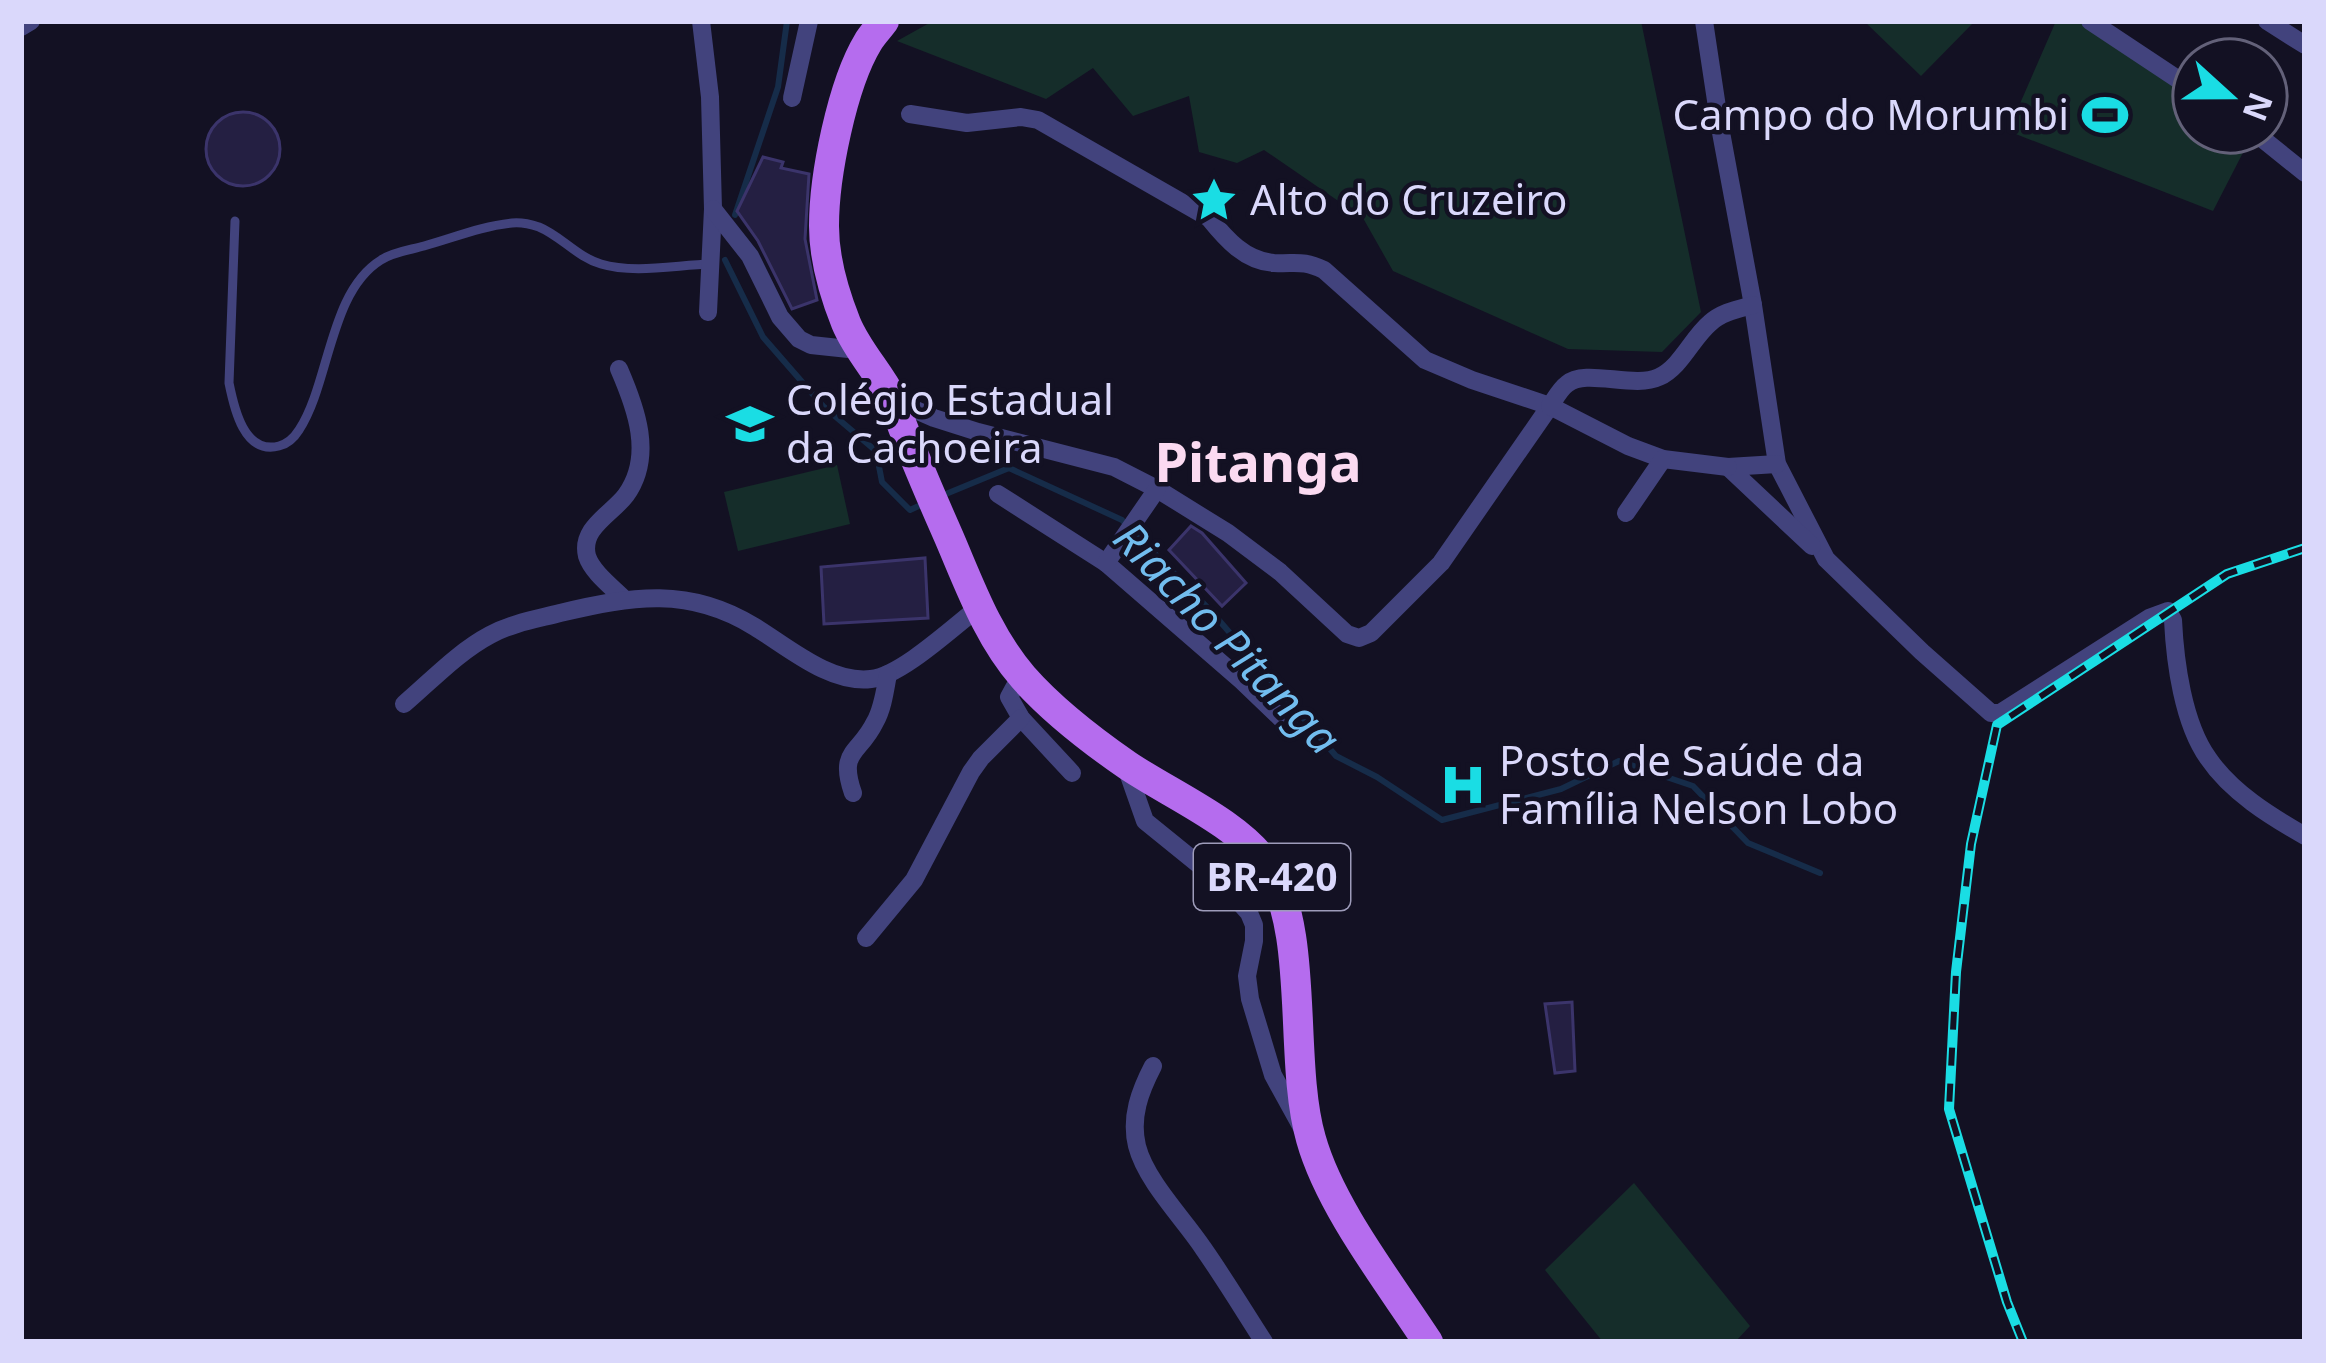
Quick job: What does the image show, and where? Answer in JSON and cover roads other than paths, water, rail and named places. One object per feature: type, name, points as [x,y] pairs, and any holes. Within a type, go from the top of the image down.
[{"type":"main road","name":"BR-420","points":[[884,21],[868,42],[841,115],[824,227],[831,282],[858,350],[893,400],[978,608],[1021,676],[1124,763],[1230,830],[1265,863],[1282,898],[1292,949],[1300,1082],[1311,1140],[1337,1201],[1428,1342]]},
{"type":"street","points":[[21,27],[31,21]]},
{"type":"street","points":[[701,21],[710,97],[713,209],[708,313]]},
{"type":"street","points":[[792,98],[808,21]]},
{"type":"street","points":[[1704,21],[1777,464],[1826,559]]},
{"type":"street","points":[[2090,21],[2170,74]]},
{"type":"street","points":[[2267,21],[2305,45]]},
{"type":"street","points":[[910,114],[968,123],[1021,117],[1038,120],[1209,218],[1240,251],[1268,263],[1305,262],[1324,271],[1425,360],[1550,406],[1663,459],[1728,467],[1777,464]]},
{"type":"street","points":[[713,209],[750,256],[780,316],[799,339],[811,345],[858,350]]},
{"type":"street","points":[[893,400],[978,432],[1114,467],[1228,533],[1280,572],[1347,634],[1359,638],[1371,633],[1441,563],[1565,385],[1575,379],[1657,378],[1673,367],[1711,322],[1753,305]]},
{"type":"street","points":[[620,369],[640,425],[640,451],[626,495],[601,519],[586,549],[588,561],[623,599]]},
{"type":"street","points":[[1626,513],[1663,459]]},
{"type":"street","points":[[1728,467],[1991,713],[2000,713],[2149,617],[2168,611],[2180,683],[2205,754],[2222,776],[2269,815],[2305,836]]},
{"type":"street","points":[[1106,563],[1157,489]]},
{"type":"street","points":[[998,494],[1106,563],[1290,727]]},
{"type":"street","points":[[404,704],[490,634],[623,599],[672,596],[716,606],[808,662],[849,677],[871,679],[919,655],[978,608]]},
{"type":"street","points":[[853,793],[847,765],[877,720],[888,674]]},
{"type":"street","points":[[1021,676],[1010,694],[1021,718],[1072,772]]},
{"type":"street","points":[[866,938],[914,880],[971,772],[1021,718]]},
{"type":"street","points":[[1124,763],[1145,821],[1225,885],[1249,913],[1254,941],[1246,976],[1262,1041],[1273,1075],[1311,1140]]},
{"type":"street","points":[[1153,1066],[1135,1119],[1137,1145],[1146,1168],[1264,1342]]},
{"type":"lane","points":[[236,221],[229,383],[243,429],[254,442],[269,448],[285,445],[298,432],[355,285],[384,257],[518,222],[554,234],[598,264],[619,268],[710,263]]},
{"type":"waterway","points":[[735,215],[778,87],[787,21]]},
{"type":"waterway","name":"Riacho Pitanga","points":[[725,260],[763,337],[823,406],[876,451],[882,482],[910,510],[923,504]]},
{"type":"waterway","name":"Riacho Pitanga","points":[[941,496],[1009,468],[1122,520],[1211,611],[1336,756],[1442,820],[1561,789],[1619,761],[1693,786],[1748,843],[1820,873]]},
{"type":"railway","points":[[2023,1342],[1949,1109],[1956,972],[1971,844],[1997,725],[2227,574],[2305,548]]},
{"type":"place","name":"Campo do Morumbi","points":[[2105,115]]},
{"type":"place","name":"Alto do Cruzeiro","points":[[1214,200]]},
{"type":"place","name":"Colégio Estadual da Cachoeira","points":[[750,424]]},
{"type":"place","name":"Posto de Saúde da Família Nelson Lobo","points":[[1463,785]]},
{"type":"district","name":"Pitanga","points":[[1258,463]]}]
